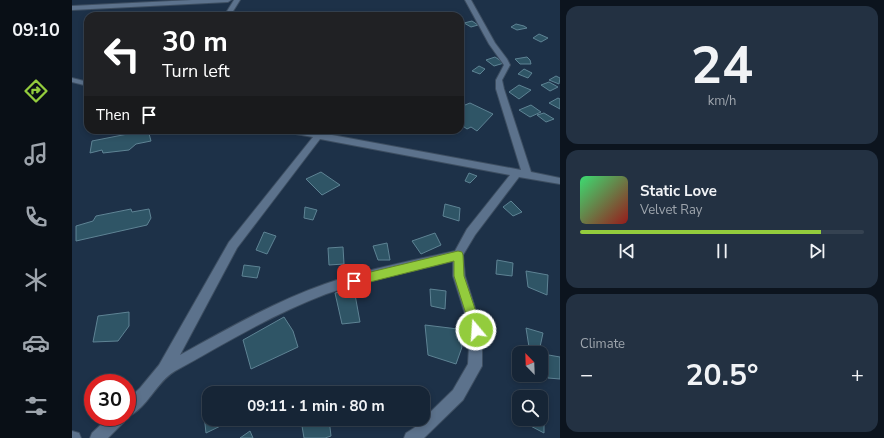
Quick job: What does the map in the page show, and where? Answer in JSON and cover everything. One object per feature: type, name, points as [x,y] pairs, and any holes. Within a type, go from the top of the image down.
[{"type":"street","points":[[72,8],[228,0]]},
{"type":"street","points":[[230,12],[237,0]]},
{"type":"street","points":[[468,0],[492,44],[505,60],[507,65],[500,80],[500,89],[522,173]]},
{"type":"street","points":[[72,80],[84,83]]},
{"type":"street","points":[[309,134],[560,181]]},
{"type":"street","points":[[136,402],[164,370],[233,245],[318,136]]},
{"type":"street","points":[[411,438],[419,433],[458,396],[475,366],[476,330],[459,276],[458,255],[471,232],[522,173]]},
{"type":"street","points":[[164,370],[270,313],[326,289],[458,255]]},
{"type":"street","points":[[97,438],[110,426]]},
{"type":"building","points":[[472,21],[478,25],[471,27],[464,23]]},
{"type":"building","points":[[516,24],[527,28],[517,30],[511,27]]},
{"type":"building","points":[[539,34],[548,38],[541,42],[533,38]]},
{"type":"building","points":[[495,57],[504,63],[494,66],[486,60]]},
{"type":"building","points":[[527,57],[531,64],[520,64],[515,59]]},
{"type":"building","points":[[479,66],[485,69],[480,74],[472,71]]},
{"type":"building","points":[[524,69],[532,73],[528,78],[518,74]]},
{"type":"building","points":[[556,76],[560,78],[559,84],[549,80]]},
{"type":"building","points":[[549,82],[558,87],[550,91],[541,85]]},
{"type":"building","points":[[519,85],[531,90],[519,99],[509,92]]},
{"type":"building","points":[[558,98],[560,99],[560,109],[549,103]]},
{"type":"building","points":[[470,103],[493,114],[477,131],[471,127],[467,129],[464,127],[464,105]]},
{"type":"building","points":[[531,105],[541,112],[530,117],[519,110]]},
{"type":"building","points":[[544,113],[554,119],[546,122],[537,115]]},
{"type":"building","points":[[128,134],[149,134],[151,141],[136,144],[129,150],[103,153],[102,150],[90,153],[92,141]]},
{"type":"building","points":[[321,172],[340,185],[322,195],[306,179]]},
{"type":"building","points":[[469,173],[477,176],[470,183],[465,181]]},
{"type":"building","points":[[511,201],[522,212],[513,216],[503,207]]},
{"type":"building","points":[[445,204],[460,208],[459,221],[443,216]]},
{"type":"building","points":[[305,207],[317,210],[313,220],[304,218]]},
{"type":"building","points":[[131,209],[132,212],[149,209],[151,218],[147,225],[76,241],[76,226],[93,221],[96,216]]},
{"type":"building","points":[[264,232],[276,236],[267,254],[256,250]]},
{"type":"building","points":[[435,233],[441,245],[421,254],[412,241]]},
{"type":"building","points":[[387,243],[390,260],[378,260],[373,246]]},
{"type":"building","points":[[343,247],[344,264],[329,265],[328,248]]},
{"type":"building","points":[[497,260],[513,263],[512,276],[496,274]]},
{"type":"building","points":[[244,265],[260,267],[257,278],[242,276]]},
{"type":"building","points":[[526,271],[548,275],[547,295],[528,287]]},
{"type":"building","points":[[354,289],[360,322],[342,324],[335,293]]},
{"type":"building","points":[[430,289],[446,291],[445,309],[431,306]]},
{"type":"building","points":[[129,312],[129,326],[118,341],[93,342],[98,316]]},
{"type":"building","points":[[284,317],[293,331],[298,347],[251,369],[243,340]]},
{"type":"building","points":[[425,325],[458,329],[462,347],[456,364],[428,355]]},
{"type":"building","points":[[526,328],[543,333],[540,346],[529,346]]},
{"type":"building","points":[[548,355],[560,357],[560,379],[548,378]]},
{"type":"building","points":[[205,426],[220,426],[206,433]]},
{"type":"building","points":[[302,426],[330,426],[331,436],[325,438],[304,438]]},
{"type":"building","points":[[531,426],[544,426],[544,433]]},
{"type":"building","points":[[250,431],[253,438],[240,438]]},
{"type":"route","points":[[354,281],[458,255],[459,276],[476,330]]}]
